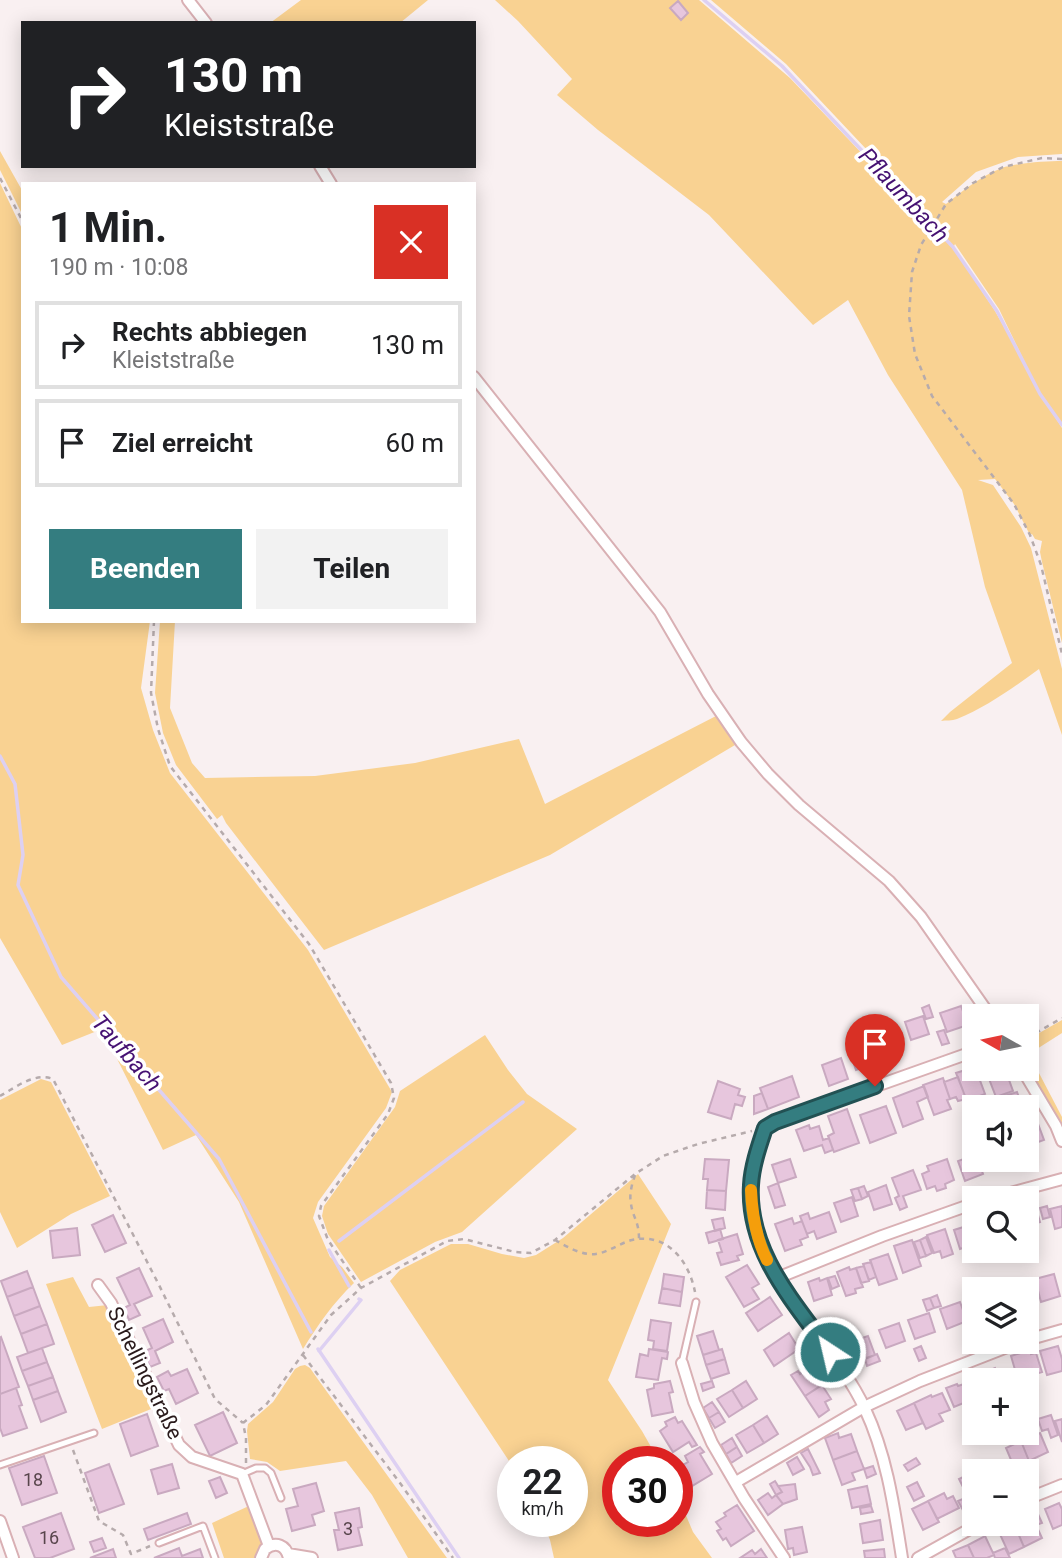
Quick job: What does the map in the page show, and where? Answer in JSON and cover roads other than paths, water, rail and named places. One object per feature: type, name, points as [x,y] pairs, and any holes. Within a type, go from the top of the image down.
[{"type":"street","points":[[188,0],[204,21]]},
{"type":"street","points":[[476,380],[660,612],[708,694],[741,742],[799,805],[889,881],[921,917],[982,1004]]},
{"type":"street","points":[[902,1558],[892,1491],[879,1442],[864,1407],[843,1370],[777,1278],[760,1246],[752,1212],[751,1185],[756,1155],[765,1128],[775,1122],[962,1056]]},
{"type":"street","points":[[1031,1082],[1062,1141]]},
{"type":"street","points":[[1036,1186],[1062,1179]]},
{"type":"street","points":[[777,1278],[962,1208]]},
{"type":"street","name":"Schellingstraße","points":[[98,1285],[111,1303],[179,1445],[192,1457],[242,1474]]},
{"type":"street","points":[[1039,1337],[1062,1330]]},
{"type":"street","points":[[736,1482],[864,1407],[920,1381],[989,1354]]},
{"type":"street","points":[[682,1363],[694,1402],[712,1443],[784,1558]]},
{"type":"street","points":[[242,1474],[269,1546]]},
{"type":"street","points":[[1039,1494],[1062,1485]]},
{"type":"street","points":[[0,1521],[13,1558]]},
{"type":"street","points":[[918,1558],[962,1533]]},
{"type":"street","points":[[261,1558],[262,1552],[269,1546],[278,1545],[283,1546],[289,1556],[312,1558]]},
{"type":"lane","points":[[682,1363],[695,1302]]},
{"type":"lane","points":[[0,1465],[94,1433]]},
{"type":"lane","points":[[242,1474],[256,1468],[265,1468],[271,1473],[281,1497]]},
{"type":"lane","points":[[159,1543],[203,1526],[215,1558]]},
{"type":"waterway","name":"Pflaumbach","points":[[704,0],[782,66],[953,247],[997,311],[1040,394],[1062,425]]},
{"type":"waterway","name":"Taufbach","points":[[0,756],[15,784],[23,855],[18,885],[61,977],[219,1159],[311,1332]]},
{"type":"waterway","points":[[339,1241],[523,1102]]},
{"type":"waterway","points":[[329,1250],[349,1286]]},
{"type":"waterway","points":[[319,1351],[361,1300],[359,1299]]},
{"type":"waterway","name":"Taufbach","points":[[318,1349],[459,1558]]}]
